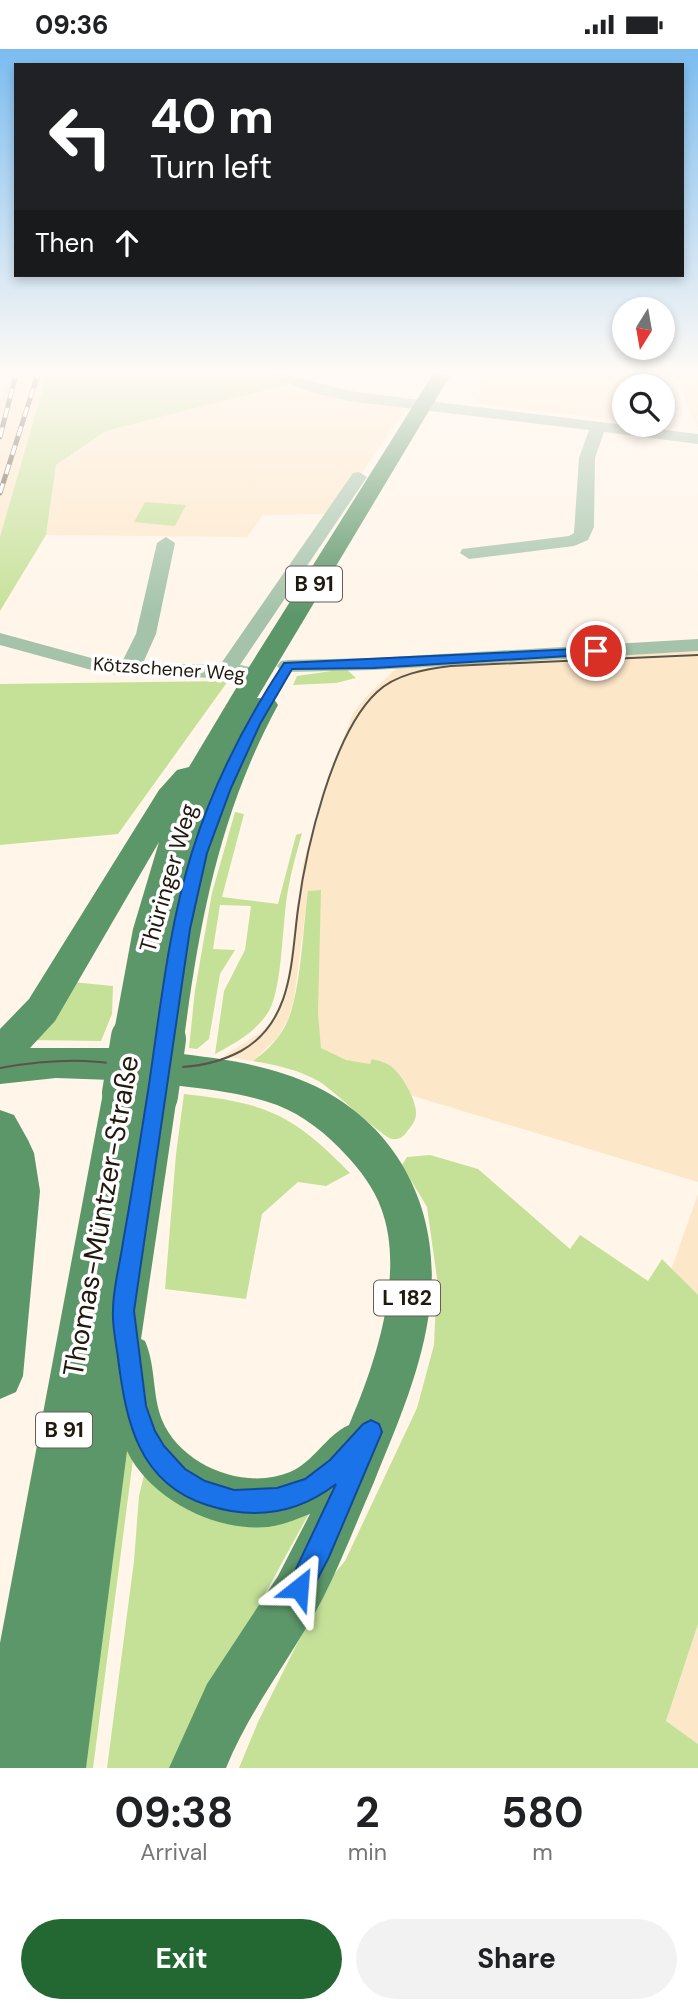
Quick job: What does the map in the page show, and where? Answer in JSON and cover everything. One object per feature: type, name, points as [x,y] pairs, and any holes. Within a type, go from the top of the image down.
[{"type":"main road","name":"Thüringer Weg","points":[[149,1038],[157,903],[172,851],[206,762],[350,507],[389,454]]},
{"type":"main road","name":"Thüringer Weg","points":[[149,1038],[182,929],[200,853],[223,788],[253,724],[288,666],[402,454]]},
{"type":"main road","points":[[0,1051],[42,1010],[170,797],[180,782],[206,762]]},
{"type":"main road","name":"Thomas-Müntzer-Straße","points":[[5,1768],[149,1038]]},
{"type":"main road","name":"L 182","points":[[0,1068],[42,1062],[85,1061],[202,1072],[260,1083],[293,1094],[322,1110],[363,1145],[398,1197],[404,1213],[411,1242],[406,1319],[382,1408],[321,1548],[288,1608],[229,1697],[197,1768]]},
{"type":"main road","name":"Thomas-Müntzer-Straße","points":[[58,1768],[123,1311],[140,1094]]},
{"type":"main road","points":[[0,1128],[14,1153],[20,1191],[0,1376]]},
{"type":"main road","points":[[123,1311],[135,1406],[146,1437],[156,1454],[177,1477],[199,1491],[234,1502],[277,1500],[312,1488],[338,1468],[371,1432]]},
{"type":"street","points":[[469,553],[574,541],[582,536],[585,527],[588,454]]},
{"type":"street","name":"Thüringer Weg","points":[[226,671],[350,507],[359,477]]},
{"type":"street","points":[[129,670],[146,634],[166,543]]},
{"type":"street","name":"Kötzschener Weg","points":[[0,639],[90,665],[129,670],[226,671],[257,675]]},
{"type":"street","points":[[288,666],[374,664],[698,645]]},
{"type":"shaded area","points":[[0,454],[24,454],[0,538]]},
{"type":"shaded area","points":[[72,454],[375,454],[340,505],[329,514],[263,515],[247,537],[46,535],[56,465]]},
{"type":"shaded area","points":[[698,651],[698,1182],[314,1066],[308,891],[294,999],[288,1019],[278,1037],[253,1061],[224,1056],[260,1033],[270,1023],[282,1002],[288,977],[303,864],[323,795],[353,713],[398,667]]},
{"type":"shaded area","points":[[698,1194],[698,1308],[664,1290]]},
{"type":"shaded area","points":[[698,1624],[698,1744],[666,1721]]},
{"type":"green space","points":[[24,454],[72,454],[56,465],[46,535],[0,611],[0,537]]},
{"type":"green space","points":[[145,502],[186,505],[175,526],[134,522]]},
{"type":"green space","points":[[346,669],[356,678],[336,683],[293,685],[297,676]]},
{"type":"green space","points":[[228,681],[118,834],[0,845],[0,684]]},
{"type":"green space","points":[[235,812],[244,814],[222,897],[278,904],[296,835],[302,833],[288,890],[280,970],[274,1000],[258,1025],[215,1054],[224,991],[245,950],[251,906],[220,905],[213,949],[235,950],[220,974],[209,1039],[197,1049],[189,1048],[195,990],[212,893]]},
{"type":"green space","points":[[321,890],[318,1013],[321,1048],[346,1060],[370,1064],[372,1059],[380,1061],[396,1071],[416,1109],[411,1126],[398,1139],[387,1137],[320,1082],[304,1074],[253,1061],[274,1043],[288,1020],[299,975],[308,891]]},
{"type":"green space","points":[[72,982],[113,986],[112,1014],[101,1041],[29,1040]]},
{"type":"green space","points":[[184,1094],[236,1102],[276,1114],[311,1137],[350,1173],[326,1186],[298,1182],[262,1214],[246,1299],[165,1289],[176,1154]]},
{"type":"green space","points":[[430,1155],[478,1169],[570,1249],[580,1235],[648,1281],[662,1259],[698,1295],[698,1624],[666,1721],[698,1744],[698,1768],[239,1768],[258,1722],[329,1580],[345,1561],[417,1408],[434,1345],[437,1278],[427,1207],[402,1165],[407,1157]]},
{"type":"green space","points":[[122,1422],[135,1444],[93,1768],[74,1768]]},
{"type":"green space","points":[[147,1462],[313,1506],[189,1733],[173,1768],[107,1768],[134,1561],[139,1496]]},
{"type":"tram line","points":[[0,1068],[74,1061],[184,1067],[222,1059],[241,1051],[258,1039],[271,1024],[286,989],[307,856],[334,763],[361,711],[377,692],[393,681],[422,671],[451,666],[698,655]]},
{"type":"railway","points":[[0,493],[12,454]]},
{"type":"route","points":[[299,1588],[321,1548],[371,1432],[338,1468],[312,1488],[277,1500],[234,1502],[199,1491],[177,1477],[156,1454],[146,1437],[135,1406],[123,1311],[182,929],[200,853],[223,788],[253,724],[288,666],[374,664],[596,651]]}]
